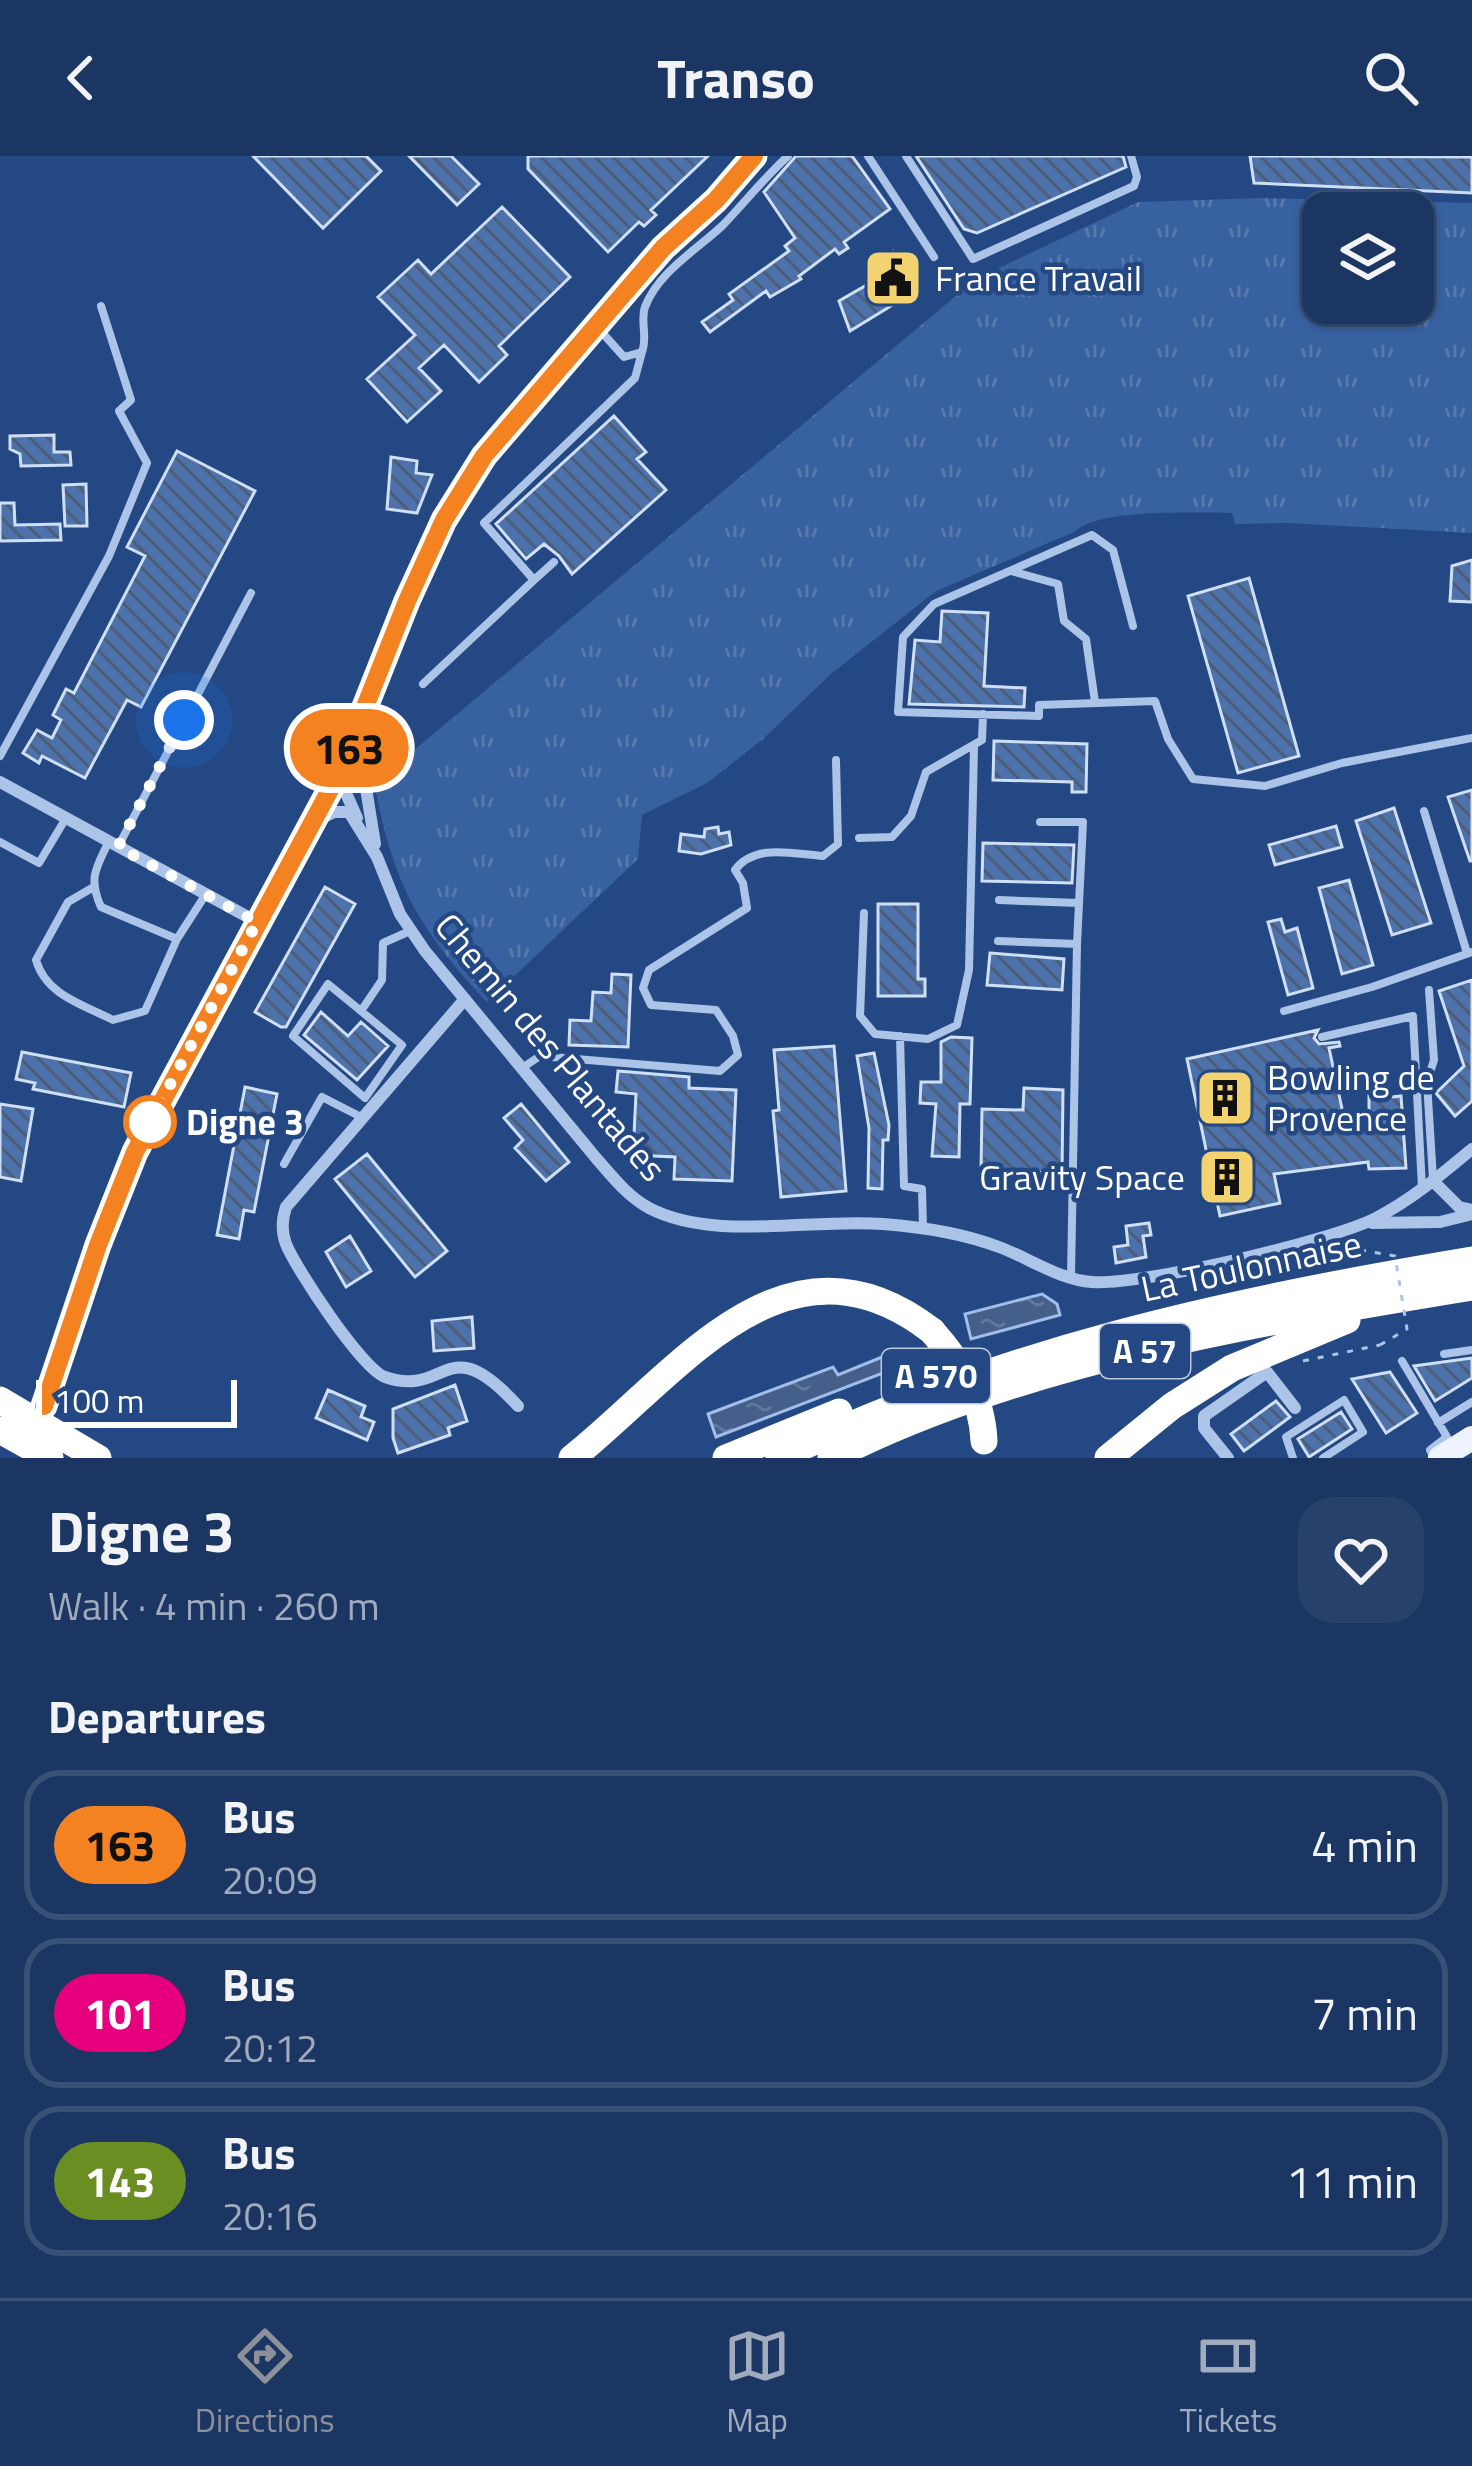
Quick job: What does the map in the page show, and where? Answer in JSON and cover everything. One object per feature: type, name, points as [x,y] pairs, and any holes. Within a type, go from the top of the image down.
[{"type":"highway","name":"La Toulonnaise","points":[[779,1458],[849,1425],[988,1372],[1154,1321],[1312,1287],[1472,1260]]},
{"type":"highway","name":"La Toulonnaise","points":[[831,1458],[915,1421],[1057,1374],[1284,1318],[1472,1287]]},
{"type":"highway","points":[[1108,1458],[1172,1406],[1232,1368],[1353,1317],[1472,1287]]},
{"type":"highway","name":"A 570","points":[[572,1458],[700,1342],[760,1306],[793,1296],[832,1293],[865,1296],[901,1310],[932,1331],[973,1388],[984,1450]]},
{"type":"highway","name":"A 570","points":[[726,1458],[982,1360],[1154,1321]]},
{"type":"highway","points":[[0,1400],[98,1458]]},
{"type":"highway","points":[[0,1434],[30,1458]]},
{"type":"highway","points":[[0,1434],[50,1458]]},
{"type":"main road","points":[[1437,1458],[1472,1438]]},
{"type":"street","points":[[44,1406],[135,1152],[338,775],[444,520],[484,456],[663,248],[716,200],[754,156]]},
{"type":"street","points":[[363,712],[364,782],[377,857]]},
{"type":"street","points":[[338,775],[354,774],[364,782]]},
{"type":"street","points":[[338,775],[377,857]]},
{"type":"street","points":[[0,782],[257,922]]},
{"type":"street","points":[[312,823],[334,812],[349,812],[360,825]]},
{"type":"street","name":"Chemin des Plantades","points":[[377,857],[412,931],[623,1189],[649,1208],[688,1221],[876,1223],[922,1228],[1000,1247],[1091,1282],[1125,1280],[1309,1240],[1375,1219],[1472,1149]]},
{"type":"street","points":[[465,999],[286,1207],[282,1220],[286,1244],[358,1357],[382,1376],[422,1378],[455,1367],[472,1367],[494,1379],[518,1406]]},
{"type":"street","points":[[1428,1185],[1472,1212]]},
{"type":"street","points":[[1359,1224],[1440,1222],[1472,1212]]},
{"type":"street","points":[[1228,1458],[1204,1428],[1204,1416],[1267,1372],[1294,1408]]},
{"type":"lane","points":[[534,580],[484,524],[634,378],[647,340],[643,310],[652,295],[788,156]]},
{"type":"lane","points":[[868,156],[934,257]]},
{"type":"lane","points":[[906,156],[973,259],[1134,186],[1132,156]]},
{"type":"lane","points":[[0,756],[109,556],[147,463],[119,412],[131,400],[100,306]]},
{"type":"lane","points":[[597,327],[624,357],[642,352]]},
{"type":"lane","points":[[1133,626],[1113,550],[1092,535],[934,604],[903,637],[898,712],[1039,716],[1040,705],[1155,701],[1168,739],[1193,779],[1265,786],[1342,763],[1472,738]]},
{"type":"lane","points":[[423,684],[554,562]]},
{"type":"lane","points":[[1010,571],[1058,584],[1064,622],[1086,639],[1095,702]]},
{"type":"lane","points":[[177,939],[101,907],[92,888],[96,869],[251,592]]},
{"type":"lane","points":[[859,838],[892,837],[911,816],[926,772],[982,740],[983,714]]},
{"type":"lane","points":[[864,913],[860,1016],[875,1034],[928,1039],[957,1025],[969,970],[974,748]]},
{"type":"lane","points":[[522,1068],[540,1056],[720,1071],[738,1054],[716,1010],[652,1005],[643,988],[649,970],[747,908],[743,883],[735,870],[742,860],[764,851],[823,856],[838,844],[836,760]]},
{"type":"lane","points":[[1284,1010],[1372,987],[1470,953],[1424,811]]},
{"type":"lane","points":[[0,842],[39,863],[66,818]]},
{"type":"lane","points":[[1040,822],[1083,823],[1071,1276]]},
{"type":"lane","points":[[92,888],[68,902],[36,960],[41,978],[54,991],[113,1020],[145,1011],[177,939],[206,894]]},
{"type":"lane","points":[[1000,900],[1079,903]]},
{"type":"lane","points":[[361,1011],[382,980],[383,943],[412,931]]},
{"type":"lane","points":[[998,941],[1077,944]]},
{"type":"lane","points":[[328,985],[361,1011],[402,1045],[365,1098],[293,1036],[328,985]]},
{"type":"lane","points":[[1428,1185],[1427,1082],[1434,1060],[1429,990]]},
{"type":"lane","points":[[1322,1037],[1413,1016],[1428,1185]]},
{"type":"lane","points":[[900,1036],[904,1186],[922,1189],[922,1228]]},
{"type":"lane","points":[[284,1164],[322,1097],[363,1118]]},
{"type":"lane","points":[[1444,1354],[1472,1350]]},
{"type":"lane","points":[[1402,1361],[1447,1437],[1430,1450],[1437,1458]]},
{"type":"lane","points":[[1293,1458],[1286,1437],[1344,1400],[1363,1432],[1323,1458]]},
{"type":"lane","points":[[1438,1423],[1472,1402]]},
{"type":"path","points":[[1267,1372],[1380,1345],[1407,1329],[1395,1256],[1360,1250],[1314,1257],[1309,1240]]},
{"type":"green space","points":[[1302,199],[1302,324],[1434,324],[1434,202],[1472,203],[1472,533],[1235,524],[1232,513],[1125,515],[1086,524],[936,591],[832,673],[763,739],[707,783],[642,815],[638,859],[487,1002],[443,952],[413,904],[391,852],[375,787],[976,279],[1138,202]]},
{"type":"water","points":[[1042,1294],[1057,1304],[1060,1315],[971,1339],[965,1314]]},
{"type":"water","points":[[897,1351],[904,1365],[716,1437],[708,1414],[833,1367],[838,1375]]},
{"type":"building","points":[[253,156],[366,156],[381,171],[323,228]]},
{"type":"building","points":[[409,156],[451,156],[479,184],[457,205]]},
{"type":"building","points":[[528,156],[708,156],[651,210],[656,215],[644,226],[639,222],[608,252],[528,169]]},
{"type":"building","points":[[796,156],[852,156],[890,209],[844,242],[848,248],[839,254],[835,249],[801,279],[770,297],[766,291],[710,332],[702,322],[733,300],[729,294],[789,251],[785,246],[795,238],[764,192]]},
{"type":"building","points":[[916,156],[1123,156],[1126,167],[977,233],[964,229]]},
{"type":"building","points":[[1250,156],[1472,157],[1472,193],[1254,183]]},
{"type":"building","points":[[502,207],[570,277],[499,346],[507,355],[479,382],[444,345],[419,368],[441,391],[407,422],[367,379],[415,335],[378,297],[418,260],[431,274]]},
{"type":"building","points":[[893,251],[917,290],[850,331],[839,301],[877,279],[869,266]]},
{"type":"building","points":[[614,416],[646,452],[637,459],[666,490],[572,574],[544,544],[526,559],[496,524]]},
{"type":"building","points":[[54,435],[54,452],[70,452],[71,465],[21,466],[20,454],[10,449],[10,436]]},
{"type":"building","points":[[177,451],[255,491],[141,707],[127,700],[85,778],[42,756],[39,763],[23,753],[37,730],[52,738],[61,720],[53,715],[66,689],[74,693],[145,556],[127,547]]},
{"type":"building","points":[[391,457],[417,461],[416,473],[432,475],[417,513],[387,509]]},
{"type":"building","points":[[86,484],[87,526],[65,526],[63,485]]},
{"type":"building","points":[[0,503],[14,503],[15,525],[60,524],[61,540],[0,541]]},
{"type":"building","points":[[1472,560],[1472,602],[1450,601],[1452,566]]},
{"type":"building","points":[[1249,578],[1299,756],[1238,773],[1188,596]]},
{"type":"building","points":[[942,611],[988,613],[984,686],[1025,688],[1024,707],[909,704],[915,640],[940,642]]},
{"type":"building","points":[[994,741],[1087,744],[1086,792],[1072,792],[1072,782],[993,780]]},
{"type":"building","points":[[1472,790],[1472,861],[1470,861],[1448,797]]},
{"type":"building","points":[[1394,808],[1431,923],[1392,935],[1356,821]]},
{"type":"building","points":[[1336,826],[1342,847],[1275,865],[1269,845]]},
{"type":"building","points":[[718,827],[719,834],[729,832],[731,845],[701,854],[679,851],[681,834],[704,837],[705,829]]},
{"type":"building","points":[[983,843],[1074,845],[1072,883],[982,881]]},
{"type":"building","points":[[1349,880],[1373,965],[1342,974],[1319,888]]},
{"type":"building","points":[[325,887],[355,904],[286,1027],[281,1027],[255,1012]]},
{"type":"building","points":[[878,904],[918,904],[918,979],[925,979],[925,996],[878,996]]},
{"type":"building","points":[[1281,919],[1285,932],[1297,928],[1313,988],[1288,995],[1268,922]]},
{"type":"building","points":[[990,953],[1064,959],[1062,990],[987,985]]},
{"type":"building","points":[[612,974],[631,975],[628,1047],[569,1045],[570,1020],[591,1021],[593,992],[611,993]]},
{"type":"building","points":[[1472,980],[1472,1101],[1455,1116],[1436,1093],[1464,1066],[1439,991]]},
{"type":"building","points":[[321,1012],[348,1036],[361,1022],[388,1046],[357,1080],[304,1035]]},
{"type":"building","points":[[1318,1030],[1314,1038],[1319,1044],[1339,1042],[1340,1046],[1329,1048],[1344,1118],[1369,1118],[1369,1092],[1389,1087],[1391,1097],[1401,1096],[1406,1168],[1369,1169],[1368,1162],[1274,1174],[1280,1203],[1220,1216],[1187,1059]]},
{"type":"building","points":[[951,1037],[972,1038],[970,1104],[960,1104],[959,1157],[932,1156],[936,1104],[920,1103],[921,1082],[941,1082],[941,1042]]},
{"type":"building","points":[[834,1046],[846,1191],[781,1197],[773,1111],[779,1110],[774,1050]]},
{"type":"building","points":[[22,1052],[131,1073],[124,1107],[33,1089],[35,1083],[16,1079]]},
{"type":"building","points":[[874,1053],[889,1125],[888,1140],[883,1140],[882,1189],[868,1188],[869,1128],[857,1056]]},
{"type":"building","points":[[618,1071],[689,1077],[689,1088],[736,1090],[732,1181],[674,1179],[675,1157],[633,1155],[636,1094],[616,1092]]},
{"type":"building","points":[[245,1087],[277,1094],[254,1212],[244,1210],[239,1239],[217,1235]]},
{"type":"building","points":[[1024,1088],[1063,1090],[1062,1173],[981,1171],[982,1109],[1023,1110]]},
{"type":"building","points":[[0,1104],[33,1109],[21,1181],[0,1177]]},
{"type":"building","points":[[521,1104],[569,1162],[546,1181],[515,1148],[523,1140],[504,1118]]},
{"type":"building","points":[[367,1154],[447,1251],[415,1277],[335,1179]]},
{"type":"building","points":[[1149,1223],[1151,1235],[1143,1236],[1146,1257],[1116,1263],[1114,1247],[1128,1245],[1126,1226]]},
{"type":"building","points":[[350,1236],[371,1271],[346,1287],[326,1252]]},
{"type":"building","points":[[472,1317],[474,1348],[434,1351],[432,1321]]},
{"type":"building","points":[[1472,1358],[1472,1378],[1435,1401],[1414,1366]]},
{"type":"building","points":[[1390,1372],[1417,1413],[1386,1433],[1352,1379]]},
{"type":"building","points":[[455,1385],[467,1421],[448,1428],[450,1435],[398,1453],[393,1409]]},
{"type":"building","points":[[328,1390],[365,1406],[361,1417],[374,1422],[367,1440],[316,1418]]},
{"type":"building","points":[[1276,1401],[1290,1417],[1244,1451],[1231,1434]]},
{"type":"building","points":[[1341,1412],[1352,1429],[1309,1457],[1298,1439]]},
{"type":"bus line","name":"163","points":[[44,1406],[135,1152],[338,775],[444,520],[484,456],[663,248],[716,200],[754,156]]},
{"type":"place","name":"France Travail","points":[[893,278]]},
{"type":"place","name":"Bowling de Provence","points":[[1225,1098]]},
{"type":"place","name":"Digne 3","points":[[150,1122]]},
{"type":"place","name":"Gravity Space","points":[[1227,1177]]},
{"type":"route","points":[[150,1122],[257,922],[118,847],[184,720]]}]
